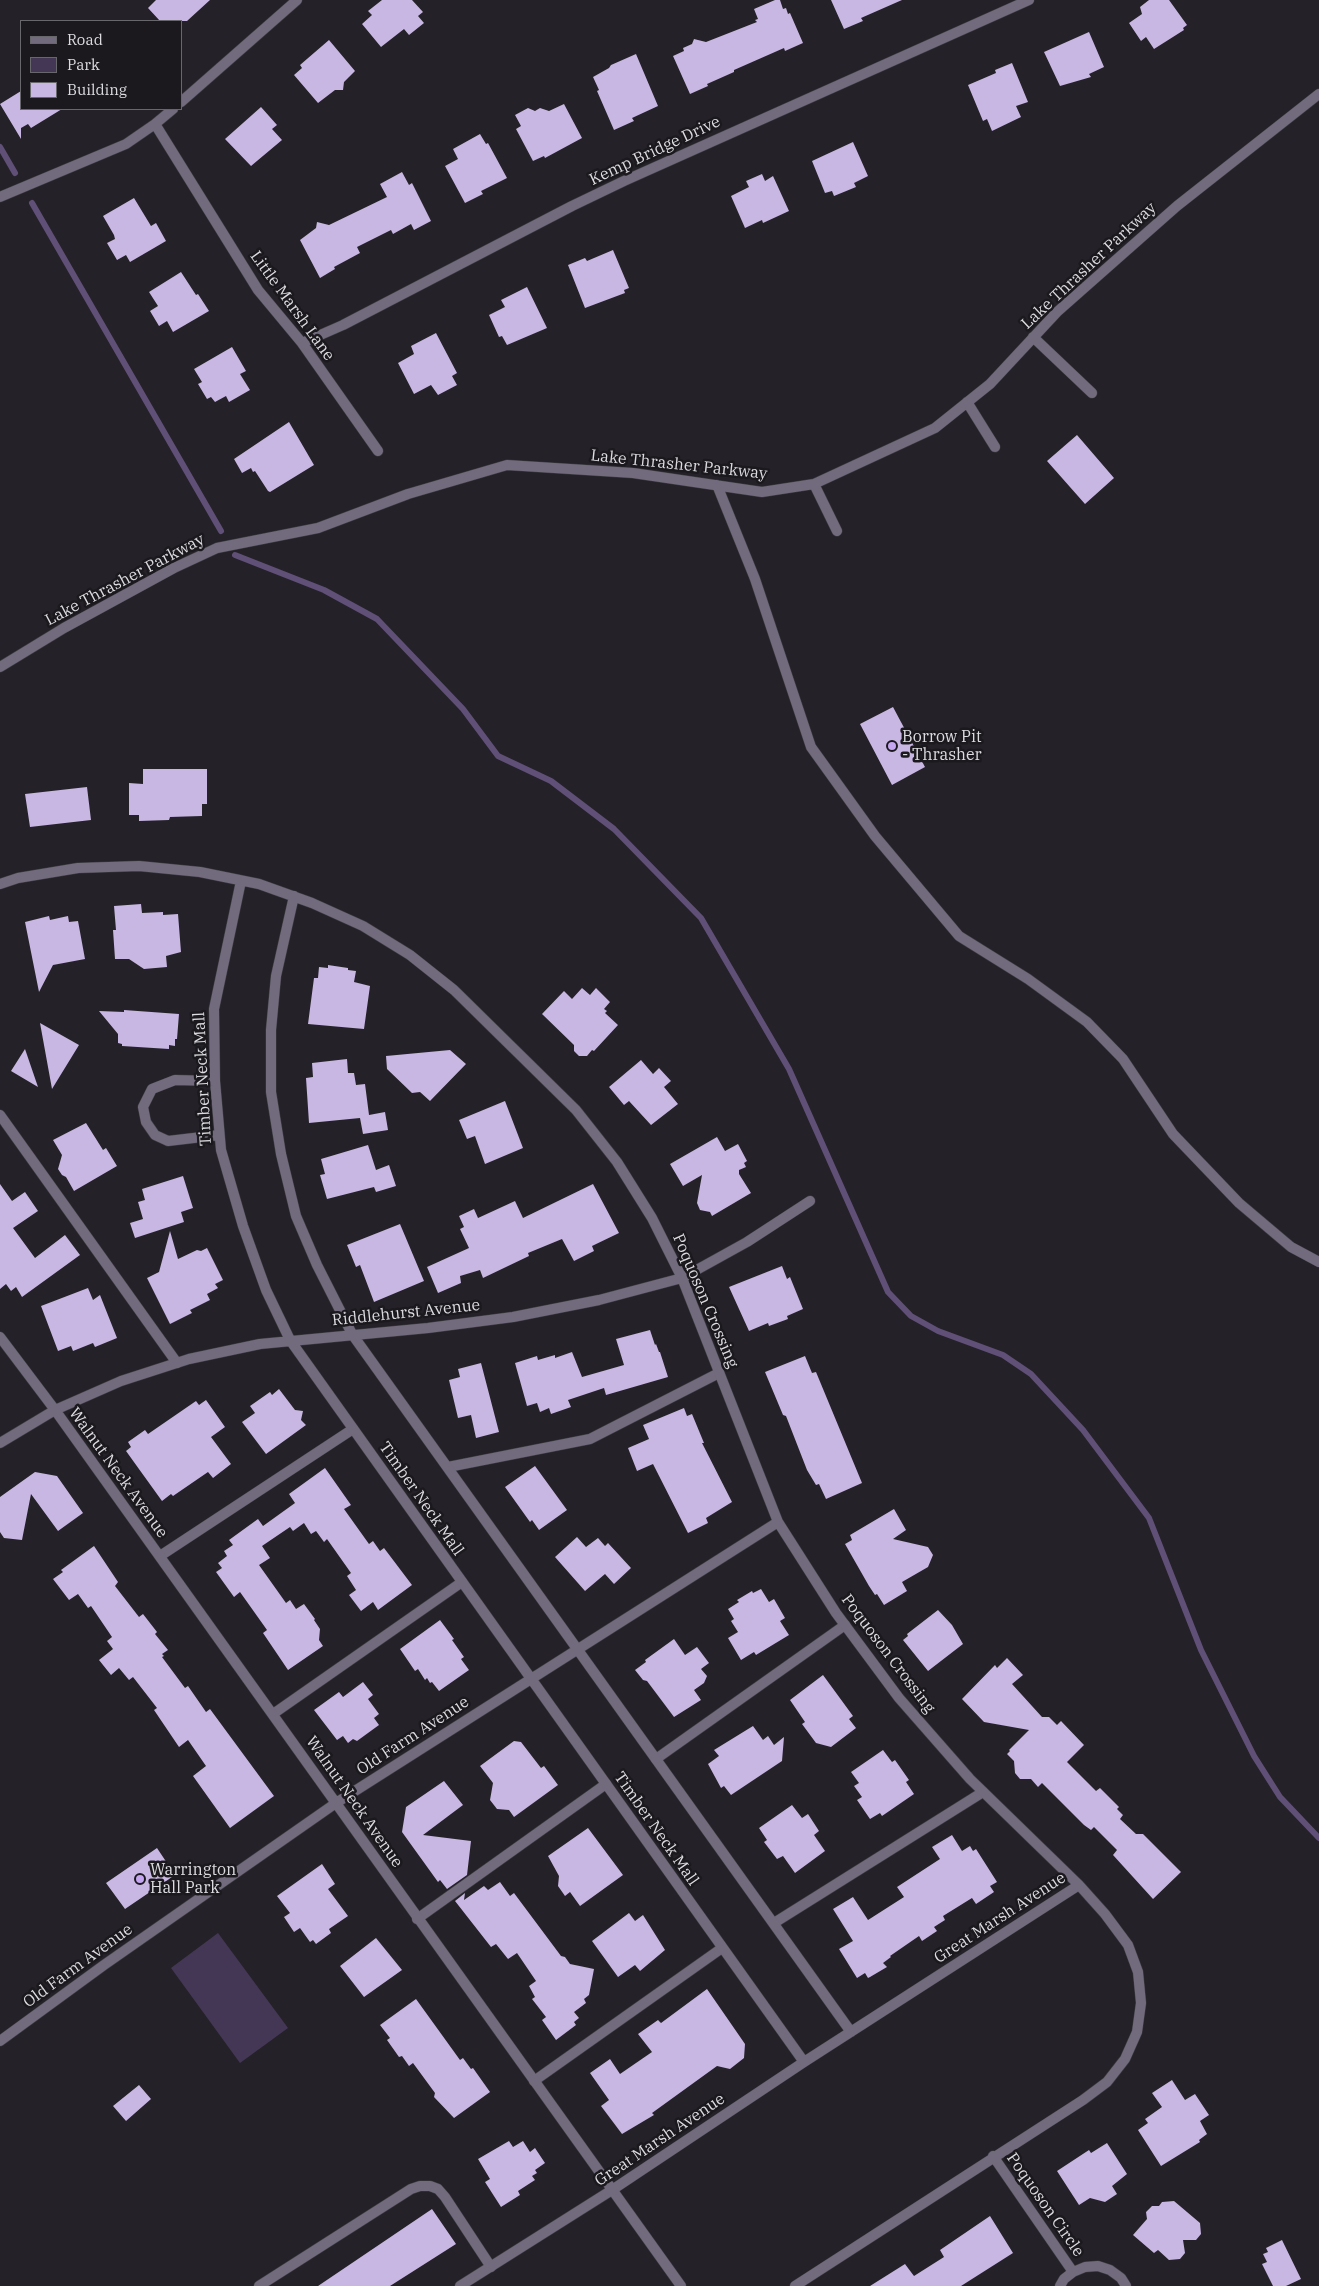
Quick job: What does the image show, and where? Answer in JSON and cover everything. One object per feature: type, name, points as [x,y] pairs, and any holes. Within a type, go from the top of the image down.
[{"type":"street","points":[[182,101],[297,0]]},
{"type":"street","name":"Kemp Bridge Drive","points":[[302,344],[343,325],[606,189],[1029,0]]},
{"type":"street","name":"Lake Thrasher Parkway","points":[[0,667],[72,623],[174,568],[217,548],[318,528],[408,494],[507,464],[633,473],[762,492],[814,484],[935,428],[990,384],[1057,312],[1177,206],[1319,94]]},
{"type":"street","points":[[0,197],[126,144],[172,110]]},
{"type":"street","name":"Little Marsh Lane","points":[[155,124],[258,290],[302,344],[378,451]]},
{"type":"street","points":[[1033,337],[1092,393]]},
{"type":"street","points":[[967,402],[994,447]]},
{"type":"street","points":[[814,484],[837,531]]},
{"type":"street","points":[[717,485],[754,579],[811,747],[875,836],[960,936],[1028,979],[1087,1022],[1123,1059],[1173,1134],[1239,1203],[1291,1247],[1319,1262]]},
{"type":"street","name":"Poquoson Crossing","points":[[0,884],[18,878],[78,868],[139,866],[200,872],[241,880],[294,896],[363,926],[410,955],[454,990],[576,1110],[617,1162],[652,1218],[682,1278],[778,1522],[845,1625],[899,1698],[983,1792],[1079,1885]]},
{"type":"street","name":"Timber Neck Mall","points":[[241,880],[214,1009],[215,1081],[221,1150],[243,1226],[266,1290],[290,1340],[804,2062]]},
{"type":"street","points":[[294,896],[276,976],[271,1030],[271,1092],[281,1154],[296,1216],[317,1264],[352,1334],[851,2032]]},
{"type":"street","points":[[215,1081],[176,1080],[152,1089],[143,1106],[146,1122],[155,1135],[168,1141],[220,1135]]},
{"type":"street","points":[[0,1115],[177,1363]]},
{"type":"street","name":"Riddlehurst Avenue","points":[[0,1443],[55,1410],[121,1382],[177,1363],[260,1344],[428,1328],[513,1317],[599,1300],[682,1278],[747,1242],[810,1201]]},
{"type":"street","name":"Walnut Neck Avenue","points":[[0,1337],[160,1556],[417,1919],[681,2286]]},
{"type":"street","points":[[448,1468],[590,1438],[719,1372]]},
{"type":"street","points":[[160,1556],[353,1429]]},
{"type":"street","name":"Old Farm Avenue","points":[[0,2041],[104,1965],[336,1803],[778,1522]]},
{"type":"street","points":[[273,1714],[462,1582]]},
{"type":"street","points":[[656,1759],[845,1625]]},
{"type":"street","points":[[417,1919],[606,1784]]},
{"type":"street","points":[[774,1923],[983,1792]]},
{"type":"street","name":"Great Marsh Avenue","points":[[460,2286],[612,2190],[804,2062],[1079,1885],[1105,1914],[1128,1945],[1138,1972],[1142,2003],[1137,2032],[1125,2059],[1107,2082],[1083,2100],[993,2156],[795,2286]]},
{"type":"street","points":[[534,2081],[722,1948]]},
{"type":"street","name":"Poquoson Circle","points":[[993,2156],[1073,2272]]},
{"type":"street","points":[[259,2286],[420,2186],[430,2186],[438,2189],[445,2197],[490,2267]]},
{"type":"street","points":[[1060,2286],[1064,2279],[1073,2272],[1085,2267],[1098,2266],[1110,2270],[1121,2278],[1126,2286]]},
{"type":"green space","points":[[218,1933],[288,2028],[240,2063],[171,1968]]},
{"type":"building","points":[[156,0],[210,0],[187,21],[159,20],[148,8]]},
{"type":"building","points":[[382,0],[412,0],[423,12],[418,16],[424,23],[409,35],[404,29],[381,47],[362,24],[372,15],[368,11]]},
{"type":"building","points":[[775,0],[780,0],[783,9],[786,8],[788,14],[790,13],[803,43],[785,51],[784,48],[734,70],[734,72],[690,94],[673,56],[684,51],[683,48],[692,44],[694,39],[706,42],[757,22],[755,20],[758,19],[754,9]]},
{"type":"building","points":[[831,0],[902,0],[861,18],[863,21],[844,29]]},
{"type":"building","points":[[1149,0],[1169,0],[1187,25],[1183,28],[1184,30],[1154,49],[1146,37],[1141,41],[1129,23],[1142,14],[1140,7]]},
{"type":"building","points":[[1089,32],[1104,67],[1089,74],[1091,77],[1060,86],[1044,52]]},
{"type":"building","points":[[329,40],[355,71],[344,82],[343,90],[335,90],[318,103],[294,75],[302,68],[300,65]]},
{"type":"building","points":[[636,54],[658,106],[632,118],[634,121],[614,130],[593,77],[611,65]]},
{"type":"building","points":[[1012,63],[1028,102],[1016,106],[1021,117],[992,131],[987,119],[983,121],[968,85],[996,73],[995,70]]},
{"type":"building","points":[[20,92],[20,110],[60,110],[31,128],[28,124],[21,128],[21,139],[0,104]]},
{"type":"building","points":[[564,104],[582,138],[545,158],[544,156],[533,161],[516,129],[521,126],[515,115],[528,108],[535,111],[540,108],[549,111]]},
{"type":"building","points":[[261,107],[277,125],[272,129],[282,140],[251,166],[225,139]]},
{"type":"building","points":[[480,134],[486,144],[488,143],[507,178],[481,191],[483,194],[465,203],[445,166],[458,159],[453,149]]},
{"type":"building","points":[[853,142],[868,176],[854,183],[856,187],[834,196],[832,191],[825,193],[812,161]]},
{"type":"building","points":[[402,172],[409,185],[412,183],[431,221],[414,230],[411,224],[393,234],[391,230],[357,247],[360,253],[334,267],[335,269],[320,278],[300,240],[316,228],[317,222],[329,225],[387,197],[380,184]]},
{"type":"building","points":[[762,174],[765,181],[773,176],[789,211],[763,223],[762,220],[745,228],[731,196],[749,187],[746,181]]},
{"type":"building","points":[[134,198],[151,226],[156,223],[166,241],[130,262],[126,255],[117,260],[107,243],[115,239],[114,235],[103,216]]},
{"type":"building","points":[[613,250],[629,288],[624,290],[625,293],[585,308],[568,265],[585,258],[587,261]]},
{"type":"building","points":[[181,272],[209,311],[173,332],[167,321],[159,326],[150,311],[158,306],[149,292]]},
{"type":"building","points":[[527,287],[547,328],[507,345],[502,336],[499,337],[489,315],[505,307],[501,300]]},
{"type":"building","points":[[436,333],[457,373],[452,376],[457,385],[438,395],[431,385],[414,394],[398,363],[414,354],[411,346]]},
{"type":"building","points":[[232,347],[246,371],[240,374],[250,390],[229,402],[226,396],[215,402],[211,397],[207,399],[198,384],[202,382],[194,369]]},
{"type":"building","points":[[289,422],[314,465],[270,492],[255,471],[253,472],[251,468],[242,473],[234,459]]},
{"type":"building","points":[[1077,435],[1114,478],[1085,504],[1047,461]]},
{"type":"building","name":"Borrow Pit - Thrasher","points":[[893,707],[925,767],[892,785],[860,724]]},
{"type":"building","points":[[143,769],[207,769],[207,804],[202,804],[202,816],[170,817],[169,820],[139,821],[139,815],[129,815],[129,783],[143,784]]},
{"type":"building","points":[[87,787],[91,820],[30,827],[25,794]]},
{"type":"building","points":[[141,904],[142,913],[163,912],[163,915],[178,914],[181,952],[166,956],[167,967],[144,969],[129,959],[115,959],[113,930],[116,930],[114,906]]},
{"type":"building","points":[[49,916],[50,920],[68,916],[69,922],[78,921],[85,959],[53,965],[39,992],[25,922]]},
{"type":"building","points":[[328,965],[356,971],[354,982],[370,986],[364,1029],[308,1024],[314,978],[318,978],[319,967],[328,968]]},
{"type":"building","points":[[582,988],[590,995],[596,988],[610,1002],[604,1009],[607,1011],[605,1013],[618,1025],[587,1056],[579,1056],[574,1051],[574,1045],[542,1014],[564,991],[572,999]]},
{"type":"building","points":[[124,1010],[179,1014],[175,1046],[169,1045],[169,1049],[122,1046],[122,1044],[118,1043],[118,1034],[99,1011],[124,1012]]},
{"type":"building","points":[[40,1023],[79,1045],[52,1089]]},
{"type":"building","points":[[25,1049],[38,1087],[11,1071]]},
{"type":"building","points":[[450,1050],[466,1064],[430,1101],[420,1092],[412,1093],[387,1069],[386,1056]]},
{"type":"building","points":[[347,1059],[348,1073],[354,1073],[356,1085],[365,1084],[369,1115],[385,1112],[388,1130],[363,1134],[360,1118],[309,1123],[306,1078],[313,1077],[312,1063]]},
{"type":"building","points":[[641,1060],[653,1074],[659,1068],[671,1081],[664,1087],[678,1104],[651,1125],[629,1101],[624,1105],[609,1087]]},
{"type":"building","points":[[505,1101],[523,1148],[485,1164],[475,1136],[467,1139],[459,1120]]},
{"type":"building","points":[[86,1123],[103,1150],[106,1148],[117,1166],[74,1191],[66,1177],[58,1169],[62,1155],[53,1140]]},
{"type":"building","points":[[717,1137],[725,1151],[738,1144],[747,1161],[744,1163],[746,1167],[739,1170],[739,1174],[751,1193],[712,1216],[710,1212],[700,1210],[697,1203],[702,1175],[683,1186],[670,1164]]},
{"type":"building","points":[[368,1145],[376,1170],[389,1165],[396,1186],[376,1192],[374,1187],[327,1199],[320,1175],[325,1174],[321,1159]]},
{"type":"building","points":[[183,1176],[193,1208],[181,1212],[184,1222],[135,1238],[130,1223],[143,1219],[138,1202],[145,1200],[142,1189]]},
{"type":"building","points":[[0,1184],[12,1201],[25,1192],[38,1211],[13,1228],[35,1258],[65,1235],[80,1255],[22,1297],[16,1287],[11,1291],[6,1284],[0,1289]]},
{"type":"building","points":[[593,1184],[619,1233],[592,1246],[594,1251],[574,1261],[562,1239],[528,1253],[529,1256],[483,1278],[480,1270],[460,1276],[461,1283],[438,1293],[427,1267],[469,1248],[460,1229],[464,1227],[459,1216],[474,1209],[478,1218],[515,1201],[523,1218]]},
{"type":"building","points":[[400,1224],[424,1281],[374,1302],[360,1265],[356,1267],[347,1245]]},
{"type":"building","points":[[170,1231],[178,1259],[197,1250],[201,1251],[207,1248],[223,1280],[215,1284],[218,1288],[207,1294],[210,1300],[190,1310],[192,1313],[170,1324],[147,1278],[159,1272]]},
{"type":"building","points":[[782,1266],[787,1279],[790,1277],[803,1309],[787,1316],[788,1319],[769,1326],[768,1323],[749,1331],[729,1287]]},
{"type":"building","points":[[88,1288],[93,1300],[100,1295],[117,1338],[95,1347],[93,1343],[73,1351],[71,1346],[58,1351],[41,1306]]},
{"type":"building","points":[[650,1330],[668,1377],[606,1395],[604,1388],[568,1400],[571,1407],[551,1414],[549,1408],[540,1412],[537,1403],[527,1406],[515,1363],[537,1356],[538,1360],[555,1355],[555,1358],[572,1352],[582,1377],[624,1365],[616,1339]]},
{"type":"building","points":[[805,1356],[812,1373],[816,1372],[862,1483],[826,1499],[819,1484],[816,1485],[807,1470],[786,1416],[783,1415],[765,1372]]},
{"type":"building","points":[[481,1363],[499,1432],[476,1438],[471,1415],[458,1418],[449,1380],[460,1377],[458,1369]]},
{"type":"building","points":[[279,1389],[295,1410],[303,1411],[301,1420],[306,1425],[266,1454],[242,1422],[255,1413],[250,1406],[270,1392],[272,1395]]},
{"type":"building","points":[[206,1400],[225,1427],[211,1437],[231,1464],[213,1478],[208,1472],[173,1496],[171,1494],[162,1501],[126,1451],[131,1447],[128,1442],[145,1430],[148,1434],[196,1401],[199,1405]]},
{"type":"building","points":[[684,1408],[687,1416],[692,1414],[704,1443],[702,1443],[732,1502],[706,1518],[708,1523],[688,1533],[653,1464],[637,1471],[628,1448],[649,1439],[643,1425]]},
{"type":"building","points":[[535,1466],[567,1510],[539,1530],[532,1520],[530,1522],[505,1487]]},
{"type":"building","points":[[325,1468],[351,1505],[344,1509],[369,1544],[373,1541],[380,1551],[384,1548],[412,1585],[378,1610],[373,1602],[361,1611],[349,1595],[356,1590],[347,1576],[351,1573],[327,1539],[324,1542],[316,1531],[311,1534],[304,1523],[293,1531],[290,1527],[262,1546],[270,1558],[259,1565],[286,1603],[290,1600],[296,1609],[304,1604],[320,1629],[319,1640],[323,1646],[288,1670],[263,1633],[267,1630],[240,1592],[234,1597],[216,1572],[222,1568],[218,1563],[227,1556],[224,1551],[233,1545],[229,1540],[258,1519],[263,1526],[295,1503],[289,1494]]},
{"type":"building","points":[[35,1472],[57,1476],[83,1513],[58,1531],[31,1494],[22,1540],[4,1538],[0,1532],[0,1497]]},
{"type":"building","points":[[894,1509],[906,1530],[893,1539],[928,1547],[933,1555],[928,1567],[902,1582],[907,1591],[884,1605],[869,1586],[845,1544],[852,1540],[850,1535]]},
{"type":"building","points":[[577,1537],[586,1547],[598,1538],[605,1546],[608,1543],[631,1568],[614,1584],[605,1574],[585,1591],[555,1557]]},
{"type":"building","points":[[94,1546],[118,1582],[115,1586],[139,1617],[143,1614],[157,1632],[155,1634],[168,1650],[162,1654],[164,1656],[162,1657],[185,1688],[188,1686],[206,1712],[210,1709],[274,1796],[230,1828],[193,1776],[206,1766],[188,1740],[179,1747],[154,1710],[157,1708],[133,1677],[129,1680],[119,1668],[111,1675],[99,1660],[113,1649],[107,1641],[112,1637],[91,1606],[88,1608],[78,1594],[69,1600],[53,1579],[63,1572],[61,1570]]},
{"type":"building","points":[[761,1589],[769,1602],[774,1599],[785,1618],[780,1621],[789,1635],[756,1655],[754,1652],[741,1660],[728,1638],[738,1632],[731,1621],[734,1619],[728,1609],[739,1602],[737,1600],[752,1591],[753,1593]]},
{"type":"building","points":[[938,1610],[952,1625],[963,1644],[928,1671],[903,1640],[908,1636],[907,1634]]},
{"type":"building","points":[[440,1620],[454,1639],[452,1640],[464,1657],[461,1659],[469,1670],[439,1691],[427,1678],[425,1680],[418,1669],[415,1671],[400,1649]]},
{"type":"building","points":[[674,1639],[685,1655],[697,1647],[709,1663],[701,1669],[707,1676],[704,1683],[694,1690],[701,1700],[674,1717],[647,1681],[643,1680],[635,1670],[646,1662],[645,1660]]},
{"type":"building","points":[[1007,1658],[1023,1675],[1012,1684],[1042,1717],[1049,1717],[1057,1725],[1061,1721],[1084,1745],[1067,1762],[1096,1791],[1100,1788],[1119,1807],[1117,1809],[1123,1815],[1120,1819],[1136,1834],[1143,1834],[1181,1872],[1153,1899],[1113,1855],[1117,1850],[1094,1827],[1091,1830],[1084,1825],[1042,1783],[1038,1787],[1031,1779],[1020,1779],[1015,1773],[1014,1761],[1007,1754],[1029,1730],[984,1722],[962,1699],[995,1665],[997,1668]]},
{"type":"building","points":[[823,1675],[853,1716],[849,1719],[856,1728],[831,1747],[816,1743],[802,1724],[805,1722],[790,1700]]},
{"type":"building","points":[[363,1682],[373,1695],[368,1699],[379,1714],[374,1718],[379,1725],[357,1741],[353,1739],[348,1743],[343,1736],[337,1740],[314,1710],[339,1692],[343,1697]]},
{"type":"building","points":[[753,1726],[763,1740],[768,1736],[774,1745],[784,1737],[782,1761],[731,1795],[724,1786],[721,1788],[708,1764],[719,1756],[714,1750]]},
{"type":"building","points":[[514,1741],[521,1742],[541,1768],[544,1766],[558,1785],[514,1817],[509,1810],[497,1809],[490,1800],[493,1783],[480,1766]]},
{"type":"building","points":[[883,1750],[892,1762],[895,1760],[909,1780],[906,1782],[914,1794],[882,1816],[880,1813],[870,1819],[857,1800],[862,1797],[854,1786],[859,1783],[851,1772]]},
{"type":"building","points":[[444,1781],[463,1805],[423,1835],[471,1841],[467,1875],[447,1889],[440,1880],[438,1882],[402,1832],[406,1807]]},
{"type":"building","points":[[792,1805],[802,1818],[808,1814],[819,1831],[814,1835],[825,1851],[795,1873],[783,1856],[777,1859],[764,1842],[767,1840],[759,1828]]},
{"type":"building","points":[[588,1828],[623,1875],[580,1906],[570,1892],[565,1896],[558,1886],[559,1876],[548,1856]]},
{"type":"building","points":[[952,1835],[962,1851],[970,1846],[973,1851],[976,1849],[997,1882],[990,1886],[994,1892],[976,1904],[972,1898],[943,1916],[945,1920],[934,1927],[937,1931],[922,1941],[919,1936],[890,1956],[883,1963],[887,1967],[870,1977],[868,1978],[865,1973],[857,1978],[839,1949],[853,1941],[833,1909],[853,1897],[868,1920],[904,1897],[897,1887],[940,1859],[932,1847]]},
{"type":"building","name":"Warrington Hall Park","points":[[157,1848],[175,1875],[125,1909],[106,1883]]},
{"type":"building","points":[[322,1864],[335,1884],[328,1889],[348,1916],[329,1929],[331,1933],[316,1944],[313,1940],[310,1942],[300,1928],[294,1932],[284,1917],[290,1913],[277,1896]]},
{"type":"building","points":[[500,1882],[510,1896],[514,1893],[561,1956],[565,1957],[570,1964],[594,1969],[589,1995],[584,1999],[586,2003],[574,2012],[579,2018],[574,2022],[576,2025],[556,2040],[542,2020],[546,2017],[532,1999],[535,1997],[529,1986],[536,1981],[517,1953],[508,1959],[496,1944],[491,1947],[455,1901],[465,1893],[464,1900],[484,1886],[488,1890]]},
{"type":"building","points":[[629,1913],[635,1921],[643,1915],[665,1950],[640,1971],[635,1965],[618,1977],[592,1941]]},
{"type":"building","points":[[376,1938],[402,1970],[364,1997],[340,1966]]},
{"type":"building","points":[[707,1989],[745,2044],[744,2058],[730,2069],[717,2066],[652,2113],[654,2115],[622,2134],[601,2106],[609,2100],[590,2073],[610,2059],[620,2074],[652,2052],[638,2034],[658,2020],[661,2023]]},
{"type":"building","points":[[416,1999],[460,2060],[463,2058],[471,2069],[473,2068],[490,2092],[454,2118],[434,2097],[435,2093],[413,2063],[409,2066],[402,2056],[399,2057],[387,2040],[390,2038],[380,2025]]},
{"type":"building","points":[[1172,2080],[1185,2100],[1195,2094],[1209,2115],[1200,2121],[1207,2134],[1199,2140],[1200,2142],[1161,2166],[1138,2130],[1148,2123],[1145,2119],[1162,2107],[1152,2093]]},
{"type":"building","points":[[139,2085],[151,2099],[126,2121],[113,2106]]},
{"type":"building","points":[[509,2141],[513,2147],[523,2141],[530,2152],[535,2148],[545,2163],[535,2170],[537,2173],[532,2176],[535,2180],[518,2191],[520,2195],[501,2207],[485,2182],[490,2179],[478,2159]]},
{"type":"building","points":[[1107,2143],[1127,2174],[1112,2186],[1117,2194],[1105,2202],[1090,2198],[1079,2205],[1057,2171],[1089,2150],[1091,2153]]},
{"type":"building","points":[[1174,2201],[1200,2223],[1201,2234],[1196,2240],[1183,2240],[1185,2253],[1180,2259],[1169,2260],[1158,2250],[1154,2253],[1133,2235],[1147,2219],[1146,2212],[1152,2206],[1159,2206],[1162,2202]]},
{"type":"building","points":[[432,2209],[456,2244],[390,2286],[318,2286]]},
{"type":"building","points":[[990,2216],[1013,2253],[961,2286],[870,2286],[905,2264],[914,2276],[944,2257],[940,2250]]},
{"type":"building","points":[[1282,2240],[1301,2279],[1286,2286],[1273,2286],[1262,2264],[1267,2262],[1263,2254],[1268,2252],[1266,2248]]},
{"type":"waterway","points":[[0,147],[15,173]]},
{"type":"waterway","points":[[32,203],[221,531]]},
{"type":"waterway","points":[[235,555],[324,590],[377,619],[463,709],[498,756],[551,781],[614,829],[701,918],[789,1069],[888,1292],[911,1316],[938,1331],[1003,1355],[1031,1374],[1083,1430],[1149,1518],[1201,1650],[1254,1756],[1280,1797],[1319,1838]]},
{"type":"place","name":"Borrow Pit - Thrasher","points":[[892,746]]},
{"type":"place","name":"Warrington Hall Park","points":[[140,1879]]}]
